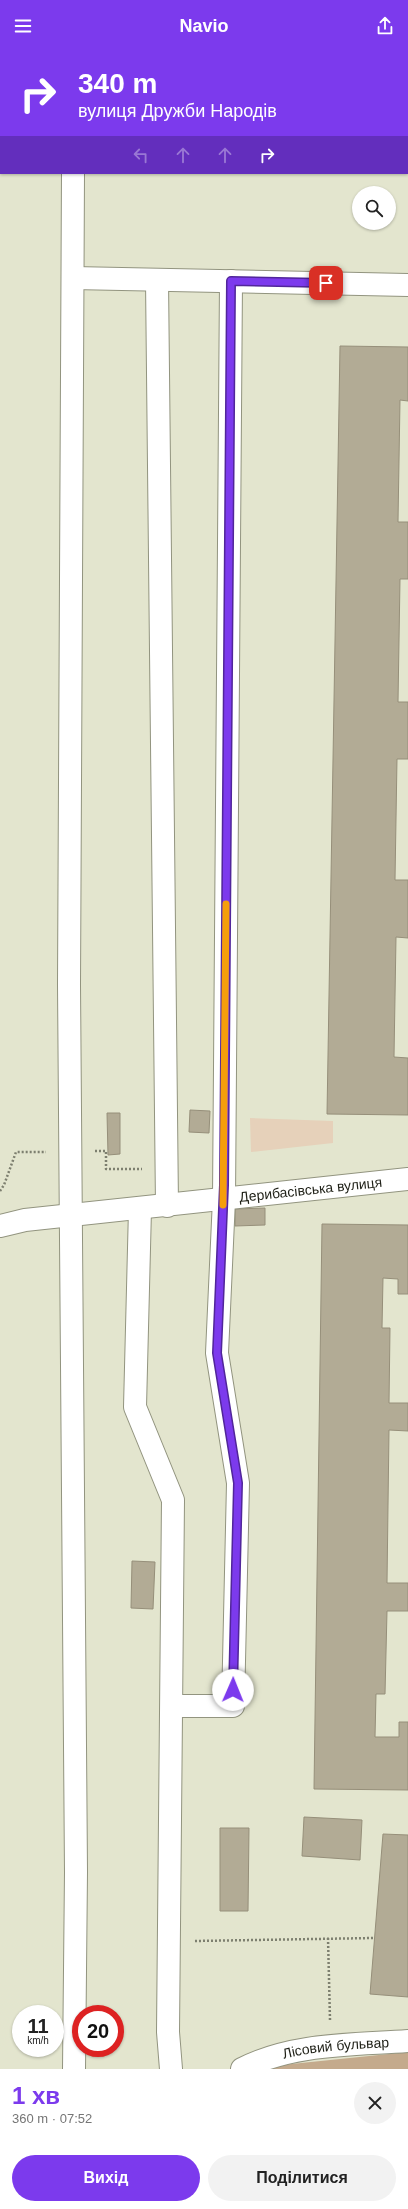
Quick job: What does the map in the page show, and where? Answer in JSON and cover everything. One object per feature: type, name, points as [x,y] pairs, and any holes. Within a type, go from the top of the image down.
[{"type":"main road","points":[[73,174],[69,977],[76,1864],[74,2069]]},
{"type":"main road","points":[[73,278],[408,284]]},
{"type":"main road","points":[[158,280],[167,1206]]},
{"type":"main road","points":[[172,1706],[233,1706],[238,1483],[217,1353],[224,1199],[231,281]]},
{"type":"main road","name":"Дерибасівська вулиця","points":[[0,1226],[25,1220],[408,1179]]},
{"type":"main road","points":[[140,1208],[135,1407],[173,1500],[168,2032],[171,2069]]},
{"type":"main road","name":"Лісовий бульвар","points":[[242,2069],[262,2059],[288,2052],[408,2040]]},
{"type":"path","points":[[106,1151],[106,1168]]},
{"type":"path","points":[[0,1191],[4,1185],[16,1152]]},
{"type":"path","points":[[328,1938],[330,2047]]},
{"type":"path","points":[[170,1941],[374,1938]]},
{"type":"shaded area","points":[[250,1118],[333,1121],[333,1143],[251,1152]]},
{"type":"shaded area","points":[[408,2052],[408,2069],[272,2069],[272,2066]]},
{"type":"building","points":[[340,346],[408,347],[408,401],[400,400],[398,522],[408,522],[408,579],[400,579],[398,702],[408,702],[408,759],[397,759],[395,880],[408,880],[408,938],[396,937],[394,1057],[408,1058],[408,1115],[327,1114]]},
{"type":"building","points":[[190,1110],[210,1111],[209,1133],[189,1132]]},
{"type":"building","points":[[107,1113],[120,1113],[120,1154],[108,1155]]},
{"type":"building","points":[[265,1208],[265,1225],[235,1226],[235,1209]]},
{"type":"building","points":[[322,1224],[408,1225],[408,1294],[398,1294],[398,1279],[383,1278],[382,1328],[390,1328],[389,1403],[408,1403],[408,1431],[389,1430],[387,1583],[408,1583],[408,1611],[387,1611],[385,1694],[376,1694],[375,1737],[399,1737],[399,1722],[408,1722],[408,1790],[314,1789]]},
{"type":"building","points":[[132,1561],[155,1562],[153,1609],[131,1608]]},
{"type":"building","points":[[304,1817],[362,1820],[360,1860],[302,1856]]},
{"type":"building","points":[[220,1828],[249,1828],[248,1911],[220,1911]]},
{"type":"building","points":[[383,1834],[408,1835],[408,1997],[370,1994]]},
{"type":"slow traffic","points":[[223,1205],[226,904]]},
{"type":"route","points":[[233,1690],[238,1483],[217,1353],[224,1185],[231,281],[326,283]]}]
